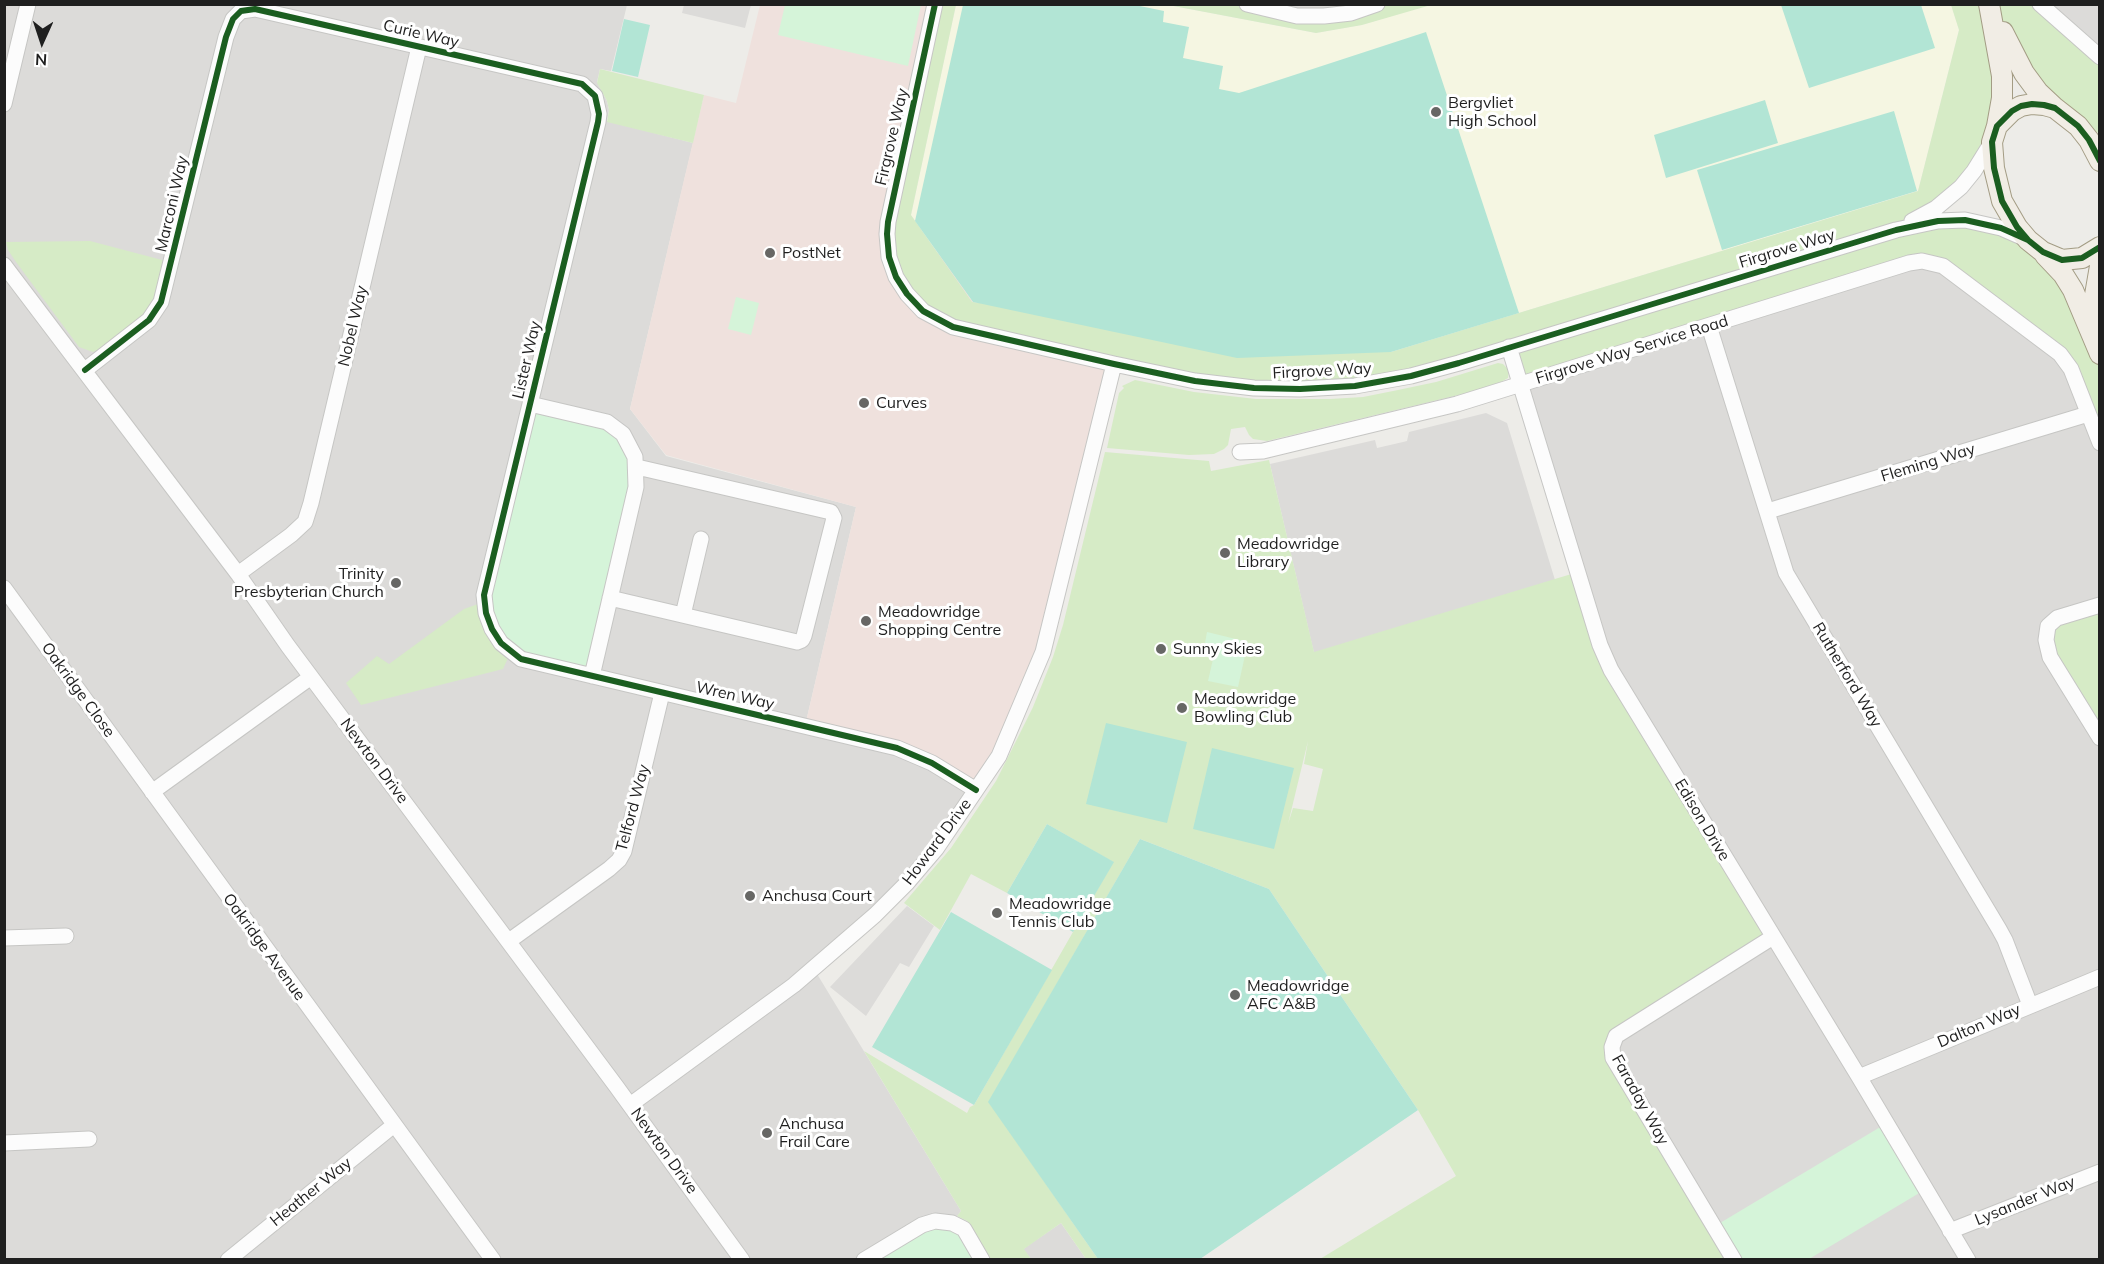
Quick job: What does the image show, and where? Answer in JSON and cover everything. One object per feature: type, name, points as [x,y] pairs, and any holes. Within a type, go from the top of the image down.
[{"type":"main road","points":[[1990,4],[2024,73],[2038,92],[2072,121],[2089,140],[2100,161]]},
{"type":"main road","points":[[1990,4],[2002,76],[2002,98],[1995,134],[1994,168],[2000,195],[2009,214],[2035,246],[2063,274],[2073,290],[2100,354]]},
{"type":"main road","points":[[1995,134],[2005,117],[2021,106],[2032,104],[2055,108]]},
{"type":"main road","points":[[2035,246],[2054,258],[2069,260],[2082,258],[2100,247]]},
{"type":"main road","points":[[2100,266],[2095,295],[2100,336]]},
{"type":"street","points":[[4,104],[11,47],[28,4]]},
{"type":"street","name":"Firgrove Way","points":[[935,4],[888,222],[889,257],[896,277],[907,294],[923,311],[953,327],[1114,364],[1195,381],[1254,388],[1300,389],[1355,386],[1411,376],[1896,230],[1938,221],[1965,220],[2001,228],[2035,246]]},
{"type":"street","points":[[1247,4],[1297,16],[1324,16],[1351,13],[1377,4]]},
{"type":"street","points":[[2040,4],[2100,57]]},
{"type":"street","name":"Curie Way","points":[[237,14],[246,9],[255,9],[575,81],[588,88],[596,96]]},
{"type":"street","name":"Marconi Way","points":[[86,370],[149,320],[161,302],[226,37],[237,14]]},
{"type":"street","name":"Nobel Way","points":[[238,574],[291,535],[304,522],[311,503],[419,47]]},
{"type":"street","name":"Lister Way","points":[[492,629],[486,613],[484,595],[598,122],[596,96]]},
{"type":"street","points":[[2072,121],[2100,133]]},
{"type":"street","name":"Firgrove Way","points":[[1896,230],[1926,214],[1953,195],[1969,178],[1995,134]]},
{"type":"street","name":"Firgrove Way Service Road","points":[[1240,453],[1274,448],[1457,404],[1909,263],[1922,261],[1943,266],[2060,354],[2067,362],[2100,443]]},
{"type":"street","name":"Newton Drive","points":[[4,265],[86,370],[238,574],[742,1260]]},
{"type":"street","name":"Rutherford Way","points":[[1709,326],[1786,573],[1999,929],[2030,1005]]},
{"type":"street","name":"Edison Drive","points":[[1509,347],[1605,657],[1968,1260]]},
{"type":"street","name":"Howard Drive","points":[[630,1105],[794,985],[875,915],[907,884],[936,849],[999,756],[1043,652],[1114,364]]},
{"type":"street","points":[[530,404],[607,422],[623,434],[632,448],[637,467],[636,487],[592,676]]},
{"type":"street","name":"Fleming Way","points":[[1767,512],[2088,414]]},
{"type":"street","points":[[610,598],[790,642],[802,640],[834,515],[831,512],[637,467]]},
{"type":"street","points":[[683,615],[701,539]]},
{"type":"street","name":"Oakridge Close","points":[[4,588],[152,792]]},
{"type":"street","points":[[2100,605],[2057,618],[2048,626],[2046,640],[2050,657],[2100,738]]},
{"type":"street","name":"Wren Way","points":[[492,629],[501,643],[521,659],[897,748],[932,763],[976,790]]},
{"type":"street","points":[[152,792],[311,676]]},
{"type":"street","name":"Telford Way","points":[[509,942],[609,869],[624,851],[662,693]]},
{"type":"street","name":"Oakridge Avenue","points":[[152,792],[493,1260]]},
{"type":"street","points":[[4,938],[66,936]]},
{"type":"street","name":"Faraday Way","points":[[1734,1260],[1613,1058],[1612,1047],[1616,1036],[1773,937]]},
{"type":"street","name":"Dalton Way","points":[[1859,1077],[2100,977]]},
{"type":"street","name":"Heather Way","points":[[228,1260],[394,1125]]},
{"type":"street","points":[[4,1143],[89,1139]]},
{"type":"street","name":"Lysander Way","points":[[1950,1231],[2100,1172]]},
{"type":"street","points":[[864,1260],[922,1225],[936,1221],[952,1223],[964,1229],[982,1260]]},
{"type":"shaded area","points":[[684,4],[751,5],[745,28],[682,13]]},
{"type":"shaded area","name":"Bergvliet High School","points":[[1431,4],[1951,4],[1959,30],[1918,191],[1391,352],[973,302],[911,215],[956,5],[1168,5],[1316,33],[1362,25]]},
{"type":"shaded area","points":[[4,5],[627,5],[611,71],[600,69],[597,82],[607,101],[609,110],[607,121],[693,143],[630,409],[666,456],[856,507],[805,726],[897,748],[976,790],[936,849],[814,969],[961,1211],[952,1223],[982,1259],[5,1259]]},
{"type":"shaded area","points":[[760,5],[935,5],[888,222],[1114,364],[1052,623],[976,790],[932,763],[805,726],[856,507],[666,455],[630,409],[704,95],[736,103]]},
{"type":"shaded area","points":[[1247,5],[1377,5],[1351,13]]},
{"type":"shaded area","points":[[2040,5],[2099,5],[2099,57]]},
{"type":"shaded area","points":[[1933,263],[2060,354],[2099,443],[2099,1259],[1734,1259],[1613,1058],[1611,670],[1521,385]]},
{"type":"shaded area","points":[[1486,413],[1507,423],[1555,580],[1314,653],[1270,464],[1375,440],[1377,448],[1403,442],[1407,441],[1409,432]]},
{"type":"shaded area","points":[[907,906],[934,926],[909,967],[900,963],[866,1016],[830,987]]},
{"type":"shaded area","points":[[1061,1223],[1086,1259],[1031,1259],[1023,1249]]},
{"type":"green space","points":[[1130,4],[1164,11],[1163,22],[1189,27],[1183,58],[1223,66],[1219,89],[1239,93],[1426,32],[1519,313],[1391,352],[1237,358],[973,302],[915,221],[963,5]]},
{"type":"green space","points":[[785,5],[921,5],[908,66],[778,35]]},
{"type":"green space","points":[[935,5],[956,5],[911,215],[972,302],[1391,352],[1918,191],[1959,30],[1951,5],[1989,5],[2001,63],[1980,162],[1926,214],[1965,220],[2043,252],[2099,354],[2099,443],[2071,369],[1933,263],[1521,385],[1509,347],[1411,376],[1254,388],[953,327],[901,286],[888,222]]},
{"type":"green space","points":[[1168,5],[1247,5],[1297,16],[1377,5],[1431,5],[1362,25],[1316,33]]},
{"type":"green space","points":[[1781,5],[1921,5],[1935,48],[1809,88]]},
{"type":"green space","points":[[1991,5],[2040,5],[2099,57],[2099,133],[2083,127],[2044,98]]},
{"type":"green space","points":[[624,19],[650,25],[638,77],[612,71]]},
{"type":"green space","points":[[600,69],[704,95],[693,143],[607,122],[609,110],[607,101],[597,83]]},
{"type":"green space","points":[[1765,100],[1778,143],[1666,178],[1654,135]]},
{"type":"green space","points":[[1894,111],[1917,191],[1722,250],[1697,170]]},
{"type":"green space","points":[[90,241],[166,261],[158,294],[150,309],[137,323],[101,349],[93,352],[79,347],[16,262],[6,242]]},
{"type":"green space","points":[[736,297],[759,303],[751,335],[728,329]]},
{"type":"green space","points":[[1498,363],[1503,364],[1509,370],[1508,378],[1467,393],[1267,441],[1253,439],[1245,427],[1231,429],[1228,445],[1214,454],[1189,455],[1107,448],[1119,393],[1124,388],[1122,386],[1135,380],[1194,392],[1256,399],[1330,399],[1363,397],[1436,382]]},
{"type":"green space","points":[[530,404],[607,422],[635,457],[592,676],[521,659],[486,613]]},
{"type":"green space","points":[[1105,452],[1209,461],[1211,471],[1269,460],[1314,652],[1578,572],[1600,645],[1773,937],[1612,1047],[1734,1259],[1320,1259],[1456,1176],[1418,1110],[1269,889],[1140,839],[989,1102],[1098,1259],[1086,1259],[1061,1223],[1024,1249],[1031,1259],[991,1259],[967,1221],[957,1216],[961,1211],[864,1051],[967,1113],[974,1105],[1113,862],[1047,824],[1007,893],[971,874],[940,930],[904,903],[951,848],[996,781],[1033,707],[1063,625]],"holes":[[[1308,741],[1304,764],[1323,769],[1313,811],[1293,808],[1288,824]]]},
{"type":"green space","points":[[478,604],[508,658],[503,669],[361,705],[346,683],[377,656],[389,664],[464,609]]},
{"type":"green space","points":[[2099,605],[2099,738],[2050,657],[2051,622]]},
{"type":"green space","points":[[1207,632],[1248,642],[1238,687],[1208,681],[1216,646],[1205,643]]},
{"type":"green space","points":[[1106,723],[1187,742],[1167,823],[1086,804]]},
{"type":"green space","points":[[1212,748],[1294,768],[1274,849],[1193,829]]},
{"type":"green space","points":[[1047,824],[1114,862],[1073,932],[1007,893]]},
{"type":"green space","name":"Meadowridge AFC A&B","points":[[1140,839],[1269,889],[1418,1110],[1200,1259],[1098,1259],[988,1102]]},
{"type":"green space","points":[[951,912],[1052,970],[974,1105],[872,1047]]},
{"type":"green space","points":[[1887,1123],[1926,1189],[1809,1259],[1735,1259],[1715,1226]]},
{"type":"green space","points":[[952,1223],[982,1260],[864,1260],[922,1225]]},
{"type":"cycle path","points":[[935,4],[888,222],[889,257],[896,277],[907,294],[923,311],[953,327],[1114,364],[1195,381],[1254,388],[1300,389],[1355,386],[1411,376],[1459,363],[1896,230],[1938,221],[1965,220],[2001,228],[2028,240]]},
{"type":"cycle path","points":[[85,370],[149,320],[161,302],[226,37],[233,19],[241,11],[255,9],[582,84],[595,96],[599,114],[598,122],[484,595],[486,613],[492,629],[501,643],[521,659],[897,748],[932,763],[976,790]]},
{"type":"cycle path","points":[[2100,161],[2089,140],[2078,126],[2055,108],[2044,105],[2021,106],[2012,111],[1997,126],[1992,142],[1994,168],[2002,201],[2017,227],[2028,240],[2043,252],[2062,260],[2082,258],[2100,247]]},
{"type":"place","name":"Bergvliet High School","points":[[1436,112]]},
{"type":"place","name":"PostNet","points":[[770,253]]},
{"type":"place","name":"Curves","points":[[864,403]]},
{"type":"place","name":"Meadowridge Library","points":[[1225,553]]},
{"type":"place","name":"Trinity Presbyterian Church","points":[[396,583]]},
{"type":"place","name":"Meadowridge Shopping Centre","points":[[866,621]]},
{"type":"place","name":"Sunny Skies","points":[[1161,649]]},
{"type":"place","name":"Meadowridge Bowling Club","points":[[1182,708]]},
{"type":"place","name":"Anchusa Court","points":[[750,896]]},
{"type":"place","name":"Meadowridge Tennis Club","points":[[997,913]]},
{"type":"place","name":"Meadowridge AFC A&B","points":[[1235,995]]},
{"type":"place","name":"Anchusa Frail Care","points":[[767,1133]]}]
